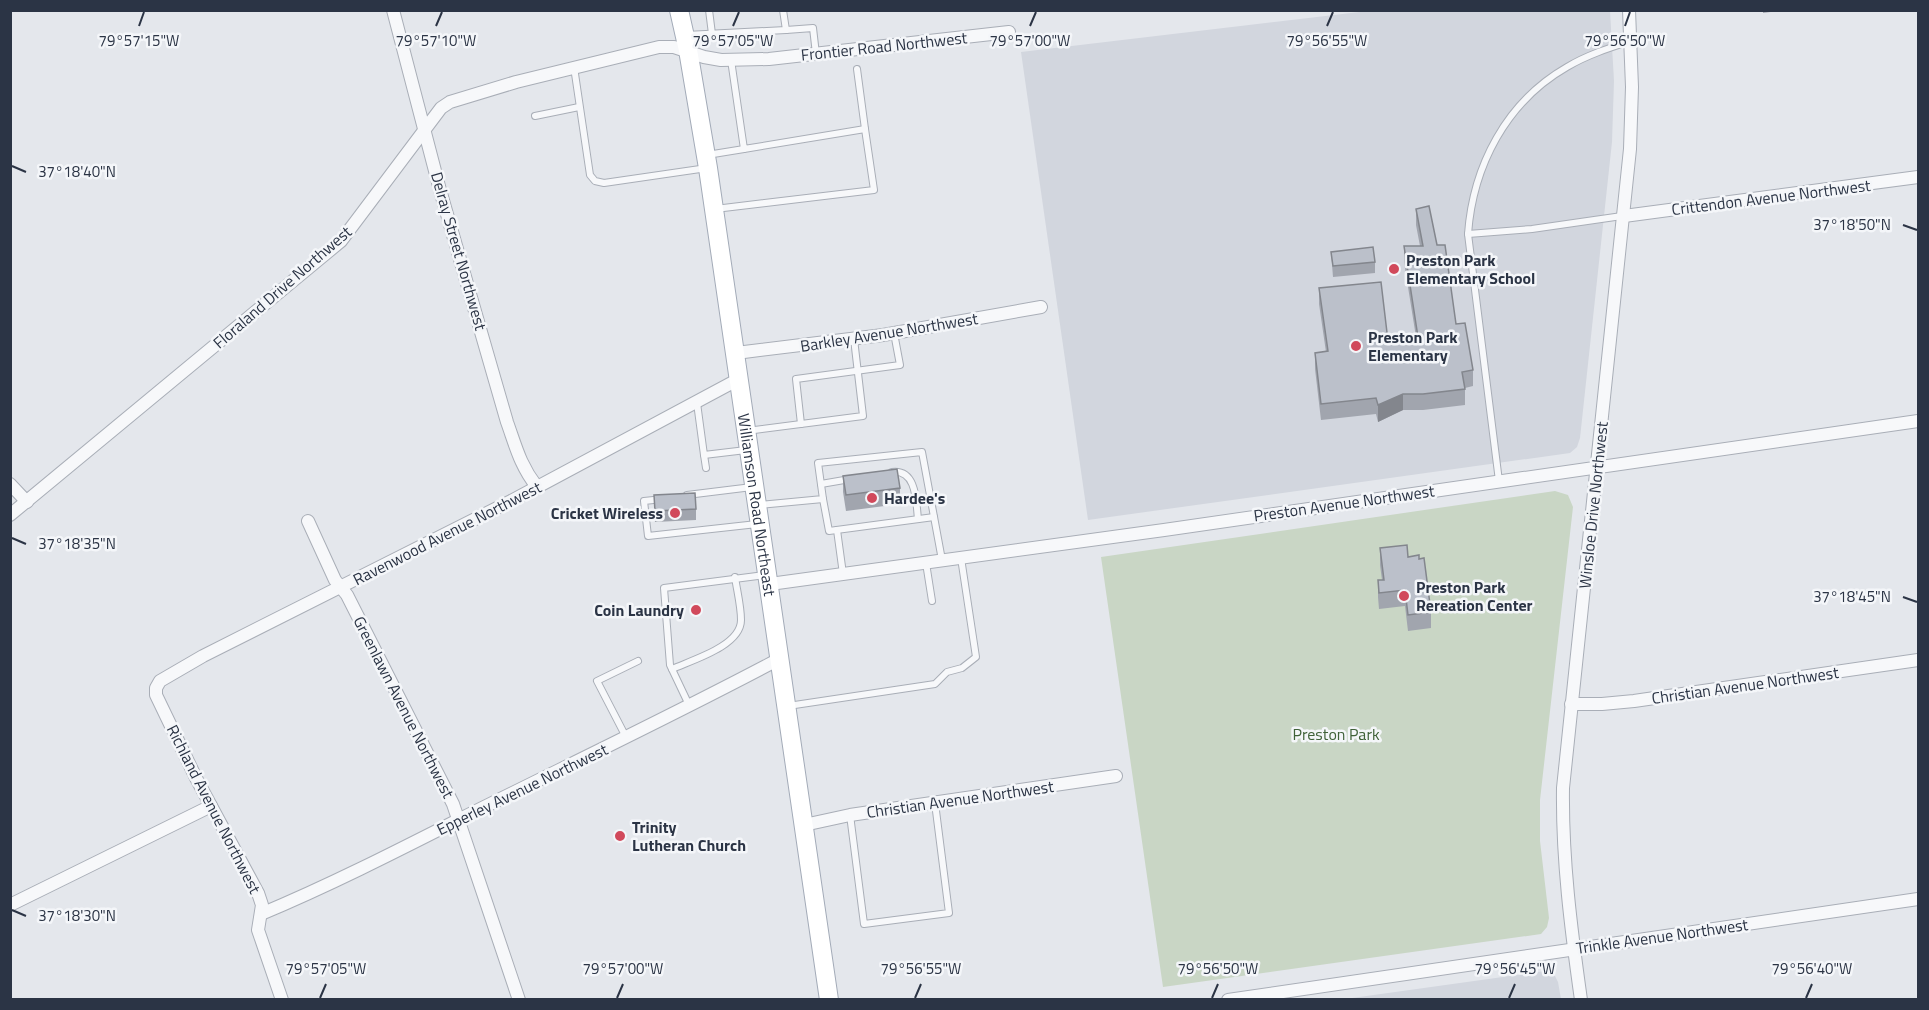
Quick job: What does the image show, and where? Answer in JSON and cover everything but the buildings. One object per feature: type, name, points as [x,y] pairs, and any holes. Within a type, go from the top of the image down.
[{"type":"main road","name":"Williamson Road Northeast","points":[[679,10],[687,43],[707,161],[829,999]]},
{"type":"street","name":"Delray Street Northwest","points":[[393,10],[440,190],[483,332],[507,422],[518,457],[537,487]]},
{"type":"street","name":"Winsloe Drive Northwest","points":[[1581,999],[1566,893],[1563,788],[1630,149],[1632,87],[1629,10]]},
{"type":"street","name":"Frontier Road Northwest","points":[[687,43],[704,57],[769,58],[1009,32]]},
{"type":"street","name":"Floraland Drive Northwest","points":[[10,516],[341,241],[441,108],[450,102],[574,67],[659,47],[674,47],[687,43]]},
{"type":"street","name":"Crittendon Avenue Northwest","points":[[1624,216],[1918,177]]},
{"type":"street","name":"Barkley Avenue Northwest","points":[[736,353],[894,333],[1041,307]]},
{"type":"street","name":"Ravenwood Avenue Northwest","points":[[156,688],[163,678],[203,656],[537,487],[739,379]]},
{"type":"street","name":"Preston Avenue Northwest","points":[[769,579],[843,574],[961,558],[1918,421]]},
{"type":"street","points":[[10,484],[27,502]]},
{"type":"street","name":"Greenlawn Avenue Northwest","points":[[308,521],[331,573],[347,595],[453,804],[519,999]]},
{"type":"street","name":"Epperley Avenue Northwest","points":[[261,914],[309,894],[626,738],[780,658]]},
{"type":"street","name":"Christian Avenue Northwest","points":[[1571,704],[1634,701],[1918,660]]},
{"type":"street","name":"Richland Avenue Northwest","points":[[156,688],[156,695],[258,893],[262,905],[258,930],[282,999]]},
{"type":"street","name":"Christian Avenue Northwest","points":[[804,825],[850,815],[1116,776]]},
{"type":"street","points":[[10,904],[212,806]]},
{"type":"street","name":"Trinkle Avenue Northwest","points":[[1228,999],[1918,899]]},
{"type":"lane","points":[[709,10],[712,34]]},
{"type":"lane","points":[[783,10],[786,30]]},
{"type":"lane","points":[[687,43],[712,34],[813,28],[816,54]]},
{"type":"lane","points":[[1500,481],[1468,234],[1470,210],[1478,179],[1497,136],[1528,97],[1568,66],[1598,52],[1631,41]]},
{"type":"lane","points":[[730,59],[744,149]]},
{"type":"lane","points":[[574,67],[590,175],[595,181],[604,183],[707,161],[744,149],[865,129]]},
{"type":"lane","points":[[714,209],[874,190],[857,69]]},
{"type":"lane","points":[[535,116],[579,107]]},
{"type":"lane","points":[[1468,234],[1532,229],[1624,216]]},
{"type":"lane","points":[[801,424],[796,379],[900,365],[894,333]]},
{"type":"lane","points":[[704,455],[801,424],[863,416],[854,339]]},
{"type":"lane","points":[[697,403],[706,468]]},
{"type":"lane","points":[[934,517],[829,531],[818,463],[922,452],[942,560]]},
{"type":"lane","points":[[886,473],[896,471],[909,477],[914,486],[918,519]]},
{"type":"lane","points":[[821,484],[853,478]]},
{"type":"lane","points":[[678,497],[755,486]]},
{"type":"lane","points":[[667,498],[644,501],[648,536],[761,523]]},
{"type":"lane","points":[[758,505],[823,499]]},
{"type":"lane","points":[[837,530],[843,574]]},
{"type":"lane","points":[[788,706],[935,684],[947,672],[962,668],[976,657],[961,558]]},
{"type":"lane","points":[[926,562],[933,601]]},
{"type":"lane","points":[[689,706],[672,669],[664,588],[735,577],[769,579]]},
{"type":"lane","points":[[672,669],[729,643],[737,633],[741,622],[735,577]]},
{"type":"lane","points":[[626,738],[597,681],[638,662]]},
{"type":"lane","points":[[850,815],[864,924],[949,914],[935,802]]},
{"type":"shaded area","points":[[1368,11],[1610,11],[1614,81],[1612,142],[1580,438],[1577,447],[1570,453],[1088,520],[1021,52]]},
{"type":"shaded area","points":[[1545,971],[1554,974],[1561,999],[1345,999]]},
{"type":"green space","name":"Preston Park","points":[[1555,491],[1568,495],[1573,507],[1540,800],[1540,841],[1549,918],[1547,927],[1541,934],[1163,987],[1101,557]]},
{"type":"place","name":"Preston Park Elementary School","points":[[1394,269]]},
{"type":"place","name":"Preston Park Elementary","points":[[1356,346]]},
{"type":"place","name":"Hardee's","points":[[872,498]]},
{"type":"place","name":"Cricket Wireless","points":[[675,513]]},
{"type":"place","name":"Preston Park Rereation Center","points":[[1404,596]]},
{"type":"place","name":"Coin Laundry","points":[[696,610]]},
{"type":"place","name":"Trinity Lutheran Church","points":[[620,836]]}]
